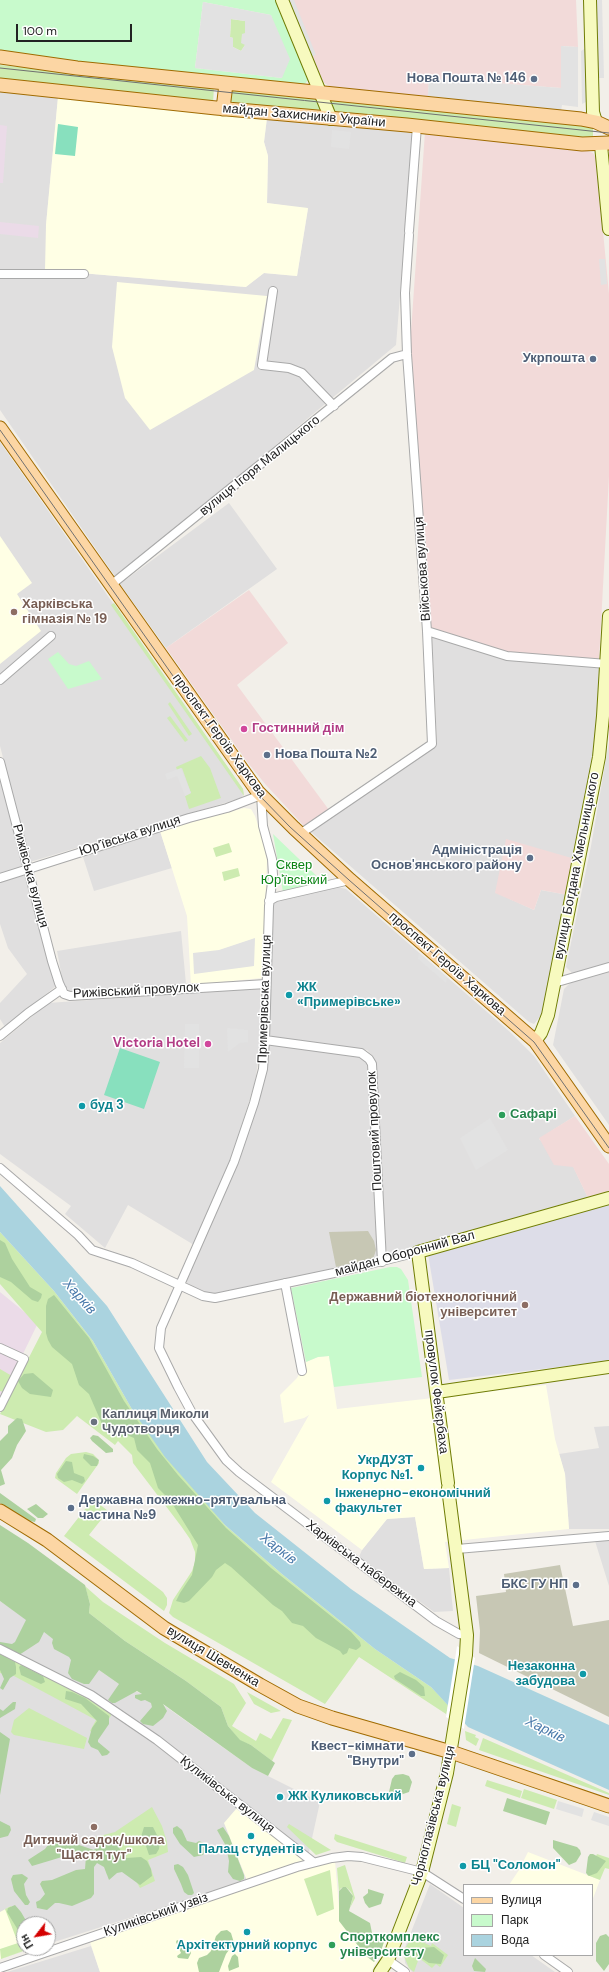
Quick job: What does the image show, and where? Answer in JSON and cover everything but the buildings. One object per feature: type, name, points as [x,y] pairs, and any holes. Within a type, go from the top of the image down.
[{"type":"main road","name":"майдан Захисників України","points":[[0,57],[77,68],[226,84],[493,109],[596,122],[609,128]]},
{"type":"main road","points":[[223,109],[226,84]]},
{"type":"main road","name":"майдан Захисників України","points":[[0,85],[223,109],[605,144]]},
{"type":"main road","points":[[596,122],[605,144]]},
{"type":"main road","name":"проспект Героїв Харкова","points":[[0,428],[113,583],[261,795],[300,834],[350,880],[535,1041],[609,1146]]},
{"type":"main road","name":"вулиця Шевченка","points":[[0,1511],[47,1540],[164,1628],[291,1702],[332,1718],[451,1752]]},
{"type":"main road","points":[[451,1752],[609,1806]]},
{"type":"street","points":[[282,0],[331,119]]},
{"type":"street","points":[[590,0],[593,112],[596,122]]},
{"type":"street","name":"Військова вулиця","points":[[300,834],[432,744],[427,631],[407,354],[405,293],[417,126]]},
{"type":"street","points":[[605,144],[609,229]]},
{"type":"street","points":[[0,274],[84,274]]},
{"type":"street","points":[[273,291],[262,365],[289,368],[302,373],[334,406]]},
{"type":"street","name":"вулиця Ігоря Малицького","points":[[113,583],[392,358],[407,354]]},
{"type":"street","name":"вулиця Богдана Хмельницького","points":[[535,1041],[541,1033],[548,1015],[599,756],[607,664],[609,616]]},
{"type":"street","points":[[427,631],[507,656],[607,664]]},
{"type":"street","points":[[0,680],[50,636]]},
{"type":"street","name":"Рижівська вулиця","points":[[0,762],[52,961],[62,989]]},
{"type":"street","name":"Юр’ївська вулиця","points":[[0,878],[189,818],[227,808],[261,795]]},
{"type":"street","name":"Примерівська вулиця","points":[[179,1284],[234,1162],[254,1102],[263,1069],[269,901],[273,875],[272,859],[263,826],[261,795]]},
{"type":"street","points":[[269,901],[276,897],[350,880]]},
{"type":"street","points":[[554,984],[609,967]]},
{"type":"street","name":"Рижівський провулок","points":[[0,1036],[28,1013],[62,989],[64,994],[70,996],[266,984]]},
{"type":"street","name":"Поштовий провулок","points":[[265,1040],[361,1052],[372,1064],[382,1262]]},
{"type":"street","name":"майдан Оборонний Вал","points":[[0,1168],[78,1235],[92,1250],[132,1263],[179,1284],[190,1292],[214,1298],[382,1262],[609,1198]]},
{"type":"street","name":"провулок Фейєрбаха","points":[[418,1252],[457,1549],[467,1635],[466,1655]]},
{"type":"street","points":[[285,1283],[302,1371]]},
{"type":"street","name":"Харківська набережна","points":[[179,1284],[161,1328],[159,1348],[192,1414],[219,1452],[239,1472],[430,1616],[459,1634],[467,1635]]},
{"type":"street","points":[[0,1348],[24,1359],[0,1407]]},
{"type":"street","points":[[437,1392],[609,1367]]},
{"type":"street","points":[[457,1549],[609,1536]]},
{"type":"street","name":"Куликівська вулиця","points":[[0,1650],[92,1695],[157,1740],[313,1862]]},
{"type":"street","name":"Чорноглазівська вулиця","points":[[380,1972],[388,1960],[422,1872],[451,1752],[466,1655]]},
{"type":"street","points":[[313,1862],[348,1856],[362,1856],[422,1872],[463,1898]]},
{"type":"street","name":"Куликівський узвіз","points":[[0,1968],[313,1862]]},
{"type":"street","points":[[545,1956],[568,1972]]},
{"type":"street","points":[[388,1960],[405,1972]]},
{"type":"shaded area","points":[[287,0],[576,0],[578,47],[561,46],[561,88],[429,78],[428,98],[334,89],[321,81]]},
{"type":"shaded area","points":[[287,0],[294,0],[316,55],[310,57]]},
{"type":"shaded area","points":[[596,0],[602,0],[604,78],[598,78]]},
{"type":"shaded area","points":[[203,2],[271,15],[290,59],[282,78],[195,68]],"holes":[[[231,19],[245,21],[245,33],[242,34],[241,43],[245,45],[241,51],[233,47],[233,38],[230,37]]]},
{"type":"shaded area","points":[[561,46],[578,47],[578,107],[562,105],[561,111],[428,96],[429,78],[561,88]]},
{"type":"shaded area","points":[[586,48],[588,101],[582,104],[581,51]]},
{"type":"shaded area","points":[[0,91],[58,97],[46,225],[46,270],[245,287],[264,273],[297,276],[308,209],[267,203],[268,156],[264,142],[267,118],[409,130],[413,137],[396,345],[116,578],[0,410]]},
{"type":"shaded area","points":[[58,97],[267,118],[264,142],[268,156],[267,203],[308,208],[297,276],[264,273],[246,287],[45,270],[46,225]]},
{"type":"shaded area","points":[[0,125],[7,126],[3,183],[0,183]]},
{"type":"shaded area","points":[[332,130],[351,132],[349,149],[331,147]]},
{"type":"shaded area","points":[[425,132],[585,150],[593,153],[596,158],[609,294],[609,476],[599,660],[506,654],[429,628],[410,346]]},
{"type":"shaded area","points":[[0,222],[39,226],[38,238],[0,234]]},
{"type":"shaded area","points":[[599,259],[605,259],[607,284],[601,285]]},
{"type":"shaded area","points":[[117,282],[267,296],[254,370],[150,430],[125,398],[112,347]]},
{"type":"shaded area","points":[[0,442],[243,789],[244,794],[241,798],[30,862],[0,746]]},
{"type":"shaded area","points":[[229,503],[277,569],[166,648],[120,584]]},
{"type":"shaded area","name":"Харківська гімназія № 19","points":[[0,536],[32,583],[17,594],[41,631],[0,664]]},
{"type":"shaded area","points":[[249,590],[288,643],[237,685],[329,810],[304,826],[248,763],[166,648]]},
{"type":"shaded area","points":[[432,637],[507,659],[599,666],[595,755],[575,859],[495,892],[534,910],[541,890],[568,895],[542,1014],[534,1024],[529,1022],[310,831],[437,745]]},
{"type":"shaded area","points":[[609,742],[609,964],[572,973],[566,967],[591,846]]},
{"type":"shaded area","points":[[181,768],[191,793],[185,796],[177,776],[167,780],[165,774]]},
{"type":"shaded area","points":[[0,775],[23,863],[20,868],[0,874]]},
{"type":"shaded area","points":[[244,808],[251,809],[255,816],[262,837],[267,861],[262,978],[191,985],[187,916],[160,831]]},
{"type":"shaded area","points":[[160,831],[172,868],[94,891],[83,857]]},
{"type":"shaded area","points":[[506,839],[575,859],[568,895],[541,890],[534,910],[495,893]]},
{"type":"shaded area","points":[[22,875],[25,877],[56,986],[5,1027],[0,1019],[0,1003],[27,974],[8,948],[0,924],[0,881]]},
{"type":"shaded area","points":[[338,887],[346,889],[510,1032],[534,1056],[575,1116],[539,1139],[573,1166],[589,1200],[396,1254],[388,1253],[385,1246],[376,1064],[373,1056],[367,1050],[269,1036],[272,904],[277,901]]},
{"type":"shaded area","points":[[181,931],[186,984],[69,992],[63,983],[57,951]]},
{"type":"shaded area","points":[[255,938],[254,966],[194,974],[193,953],[219,950]]},
{"type":"shaded area","points":[[419,953],[447,977],[446,983],[418,959]]},
{"type":"shaded area","points":[[609,970],[609,1125],[553,1045],[564,989],[572,981]]},
{"type":"shaded area","points":[[260,988],[261,1042],[255,1082],[230,1163],[194,1245],[128,1205],[105,1248],[65,1214],[71,1206],[0,1154],[0,1043],[48,1003]]},
{"type":"shaded area","points":[[185,1024],[199,1024],[199,1068],[184,1068]]},
{"type":"shaded area","points":[[227,1028],[248,1030],[248,1042],[240,1043],[228,1052]]},
{"type":"shaded area","points":[[268,1044],[364,1056],[370,1067],[378,1253],[374,1261],[209,1295],[189,1286],[186,1281],[187,1275],[250,1125],[265,1078]]},
{"type":"shaded area","points":[[575,1116],[609,1164],[609,1194],[589,1200],[573,1167],[554,1165],[539,1138]]},
{"type":"shaded area","points":[[490,1118],[508,1150],[476,1170],[460,1138]]},
{"type":"shaded area","name":"Державний біотехнологічний університет","points":[[609,1203],[609,1361],[449,1380],[428,1254]]},
{"type":"shaded area","points":[[368,1231],[374,1241],[376,1250],[373,1259],[336,1267],[329,1232]]},
{"type":"shaded area","points":[[0,1292],[38,1323],[0,1401]]},
{"type":"shaded area","points":[[329,1356],[337,1409],[546,1385],[555,1439],[565,1474],[569,1529],[445,1542],[449,1568],[424,1569],[415,1517],[387,1519],[362,1550],[271,1482],[309,1415],[304,1418],[284,1423],[280,1395],[297,1378],[306,1362],[318,1357]]},
{"type":"shaded area","points":[[609,1426],[609,1529],[569,1529],[565,1474],[559,1454],[599,1448],[594,1427]]},
{"type":"shaded area","points":[[415,1517],[424,1569],[449,1568],[453,1611],[434,1612],[359,1557],[362,1550],[387,1519]]},
{"type":"shaded area","points":[[609,1540],[609,1586],[595,1541]]},
{"type":"shaded area","points":[[560,1565],[573,1626],[609,1620],[609,1717],[479,1653],[480,1631],[476,1596],[506,1592],[504,1574]]},
{"type":"shaded area","points":[[0,1601],[122,1686],[155,1699],[252,1768],[320,1802],[307,1861],[56,1941],[56,1916],[16,1916],[16,1954],[0,1959]]},
{"type":"shaded area","points":[[558,1801],[584,1809],[582,1817],[556,1809]]},
{"type":"shaded area","points":[[242,1802],[322,1864],[335,1861],[340,1919],[388,1939],[371,1972],[100,1972],[90,1942],[249,1886],[224,1823]]},
{"type":"shaded area","points":[[594,1812],[609,1817],[609,1826],[591,1820]]},
{"type":"shaded area","points":[[528,1852],[600,1880],[593,1898],[593,1884],[510,1884]]},
{"type":"shaded area","points":[[430,1884],[463,1907],[463,1956],[532,1956],[555,1972],[412,1972],[405,1963],[404,1950]]},
{"type":"shaded area","points":[[11,1906],[16,1918],[16,1953],[0,1959],[0,1912]]},
{"type":"shaded area","points":[[91,1946],[100,1972],[7,1972]]},
{"type":"green space","points":[[0,0],[276,0],[308,80],[304,85],[71,65],[0,51]],"holes":[[[203,2],[271,15],[282,78],[195,68]]]},
{"type":"green space","points":[[231,19],[245,21],[245,45],[241,51],[233,47],[233,38],[230,37]]},
{"type":"green space","points":[[0,65],[214,87],[213,103],[0,81]]},
{"type":"green space","points":[[231,90],[318,98],[323,112],[229,104]]},
{"type":"green space","points":[[332,99],[579,124],[593,128],[593,137],[580,137],[338,113],[333,111],[330,102]]},
{"type":"green space","points":[[58,124],[78,127],[75,156],[55,154]]},
{"type":"green space","points":[[114,603],[243,789],[244,796],[111,605]]},
{"type":"green space","points":[[58,652],[69,664],[76,666],[89,661],[102,679],[68,689],[48,659]]},
{"type":"green space","points":[[170,702],[192,734],[189,736],[168,704]]},
{"type":"green space","points":[[170,716],[188,740],[185,742],[167,718]]},
{"type":"green space","points":[[201,756],[210,768],[221,798],[189,809],[185,796],[191,793],[182,768],[177,770],[176,767]]},
{"type":"green space","name":"Сквер Юр'ївський","points":[[273,834],[322,881],[283,892]]},
{"type":"green space","points":[[229,843],[232,852],[216,857],[213,848]]},
{"type":"green space","points":[[238,868],[240,876],[224,881],[222,872]]},
{"type":"green space","points":[[120,1048],[160,1062],[144,1109],[104,1095]]},
{"type":"green space","points":[[0,1232],[54,1291],[93,1341],[133,1411],[225,1525],[282,1574],[375,1649],[431,1687],[448,1705],[446,1717],[446,1714],[359,1657],[325,1704],[173,1617],[169,1613],[173,1600],[192,1571],[195,1562],[195,1552],[190,1539],[181,1526],[133,1463],[132,1455],[118,1441],[115,1445],[77,1416],[63,1430],[46,1432],[0,1414],[42,1332],[0,1284]]},
{"type":"green space","points":[[0,1240],[5,1243],[12,1259],[30,1287],[42,1294],[38,1302],[32,1300],[11,1282],[0,1277]]},
{"type":"green space","points":[[390,1267],[397,1267],[401,1269],[408,1280],[422,1377],[334,1387],[329,1356],[318,1357],[306,1362],[291,1288]]},
{"type":"green space","points":[[54,1295],[89,1338],[124,1401],[157,1449],[178,1475],[226,1528],[271,1568],[351,1632],[360,1642],[361,1646],[359,1648],[356,1650],[349,1648],[347,1653],[343,1655],[340,1651],[316,1638],[303,1626],[292,1623],[282,1611],[273,1605],[225,1563],[216,1570],[212,1577],[189,1601],[184,1603],[176,1601],[192,1575],[198,1545],[170,1500],[158,1488],[150,1463],[137,1450],[134,1438],[127,1435],[121,1437],[113,1436],[102,1424],[89,1394],[79,1385],[72,1364],[52,1347],[46,1333],[46,1306],[48,1299]]},
{"type":"green space","points":[[0,1369],[12,1376],[3,1392],[0,1391]]},
{"type":"green space","points":[[33,1373],[53,1390],[51,1397],[30,1394],[22,1388],[18,1381],[24,1374]]},
{"type":"green space","points":[[17,1418],[22,1419],[26,1431],[17,1445],[12,1458],[1,1470],[5,1484],[0,1486],[0,1441],[8,1433],[8,1426]]},
{"type":"green space","points":[[93,1435],[98,1436],[113,1449],[113,1452],[106,1453],[92,1441],[90,1438]]},
{"type":"green space","points":[[86,1452],[93,1454],[98,1459],[99,1463],[77,1494],[55,1478],[56,1473],[66,1458],[71,1454]]},
{"type":"green space","points":[[84,1454],[93,1456],[99,1460],[97,1466],[91,1466],[83,1458]]},
{"type":"green space","points":[[66,1461],[72,1462],[74,1473],[84,1477],[85,1481],[82,1484],[72,1480],[64,1482],[58,1478],[57,1474]]},
{"type":"green space","points":[[0,1493],[36,1519],[35,1522],[30,1521],[0,1503]]},
{"type":"green space","points":[[93,1499],[108,1511],[89,1535],[163,1592],[167,1598],[167,1605],[164,1611],[64,1536]]},
{"type":"green space","points":[[36,1504],[48,1514],[43,1518],[38,1518],[27,1509]]},
{"type":"green space","points":[[0,1525],[28,1543],[85,1585],[90,1604],[89,1613],[125,1641],[186,1681],[221,1707],[228,1726],[240,1740],[251,1745],[275,1763],[268,1776],[252,1768],[163,1704],[167,1711],[163,1718],[153,1726],[143,1724],[140,1721],[152,1707],[151,1703],[135,1698],[135,1695],[142,1694],[137,1691],[115,1703],[112,1703],[108,1700],[119,1684],[99,1670],[89,1684],[84,1684],[72,1679],[68,1673],[71,1660],[69,1657],[54,1649],[52,1643],[53,1639],[44,1632],[39,1642],[19,1655],[0,1647],[0,1642],[12,1644],[15,1642],[26,1620],[0,1601]]},
{"type":"green space","points":[[85,1586],[103,1602],[165,1643],[234,1684],[246,1703],[232,1726],[256,1741],[260,1733],[271,1739],[283,1718],[292,1720],[272,1761],[251,1745],[240,1741],[228,1726],[221,1707],[186,1681],[125,1641],[89,1613],[90,1604]]},
{"type":"green space","points":[[0,1652],[89,1698],[112,1714],[98,1736],[90,1731],[96,1720],[14,1676],[0,1673]]},
{"type":"green space","points":[[0,1654],[15,1662],[16,1667],[16,1674],[10,1678],[3,1690],[0,1688],[4,1679],[0,1670]]},
{"type":"green space","points":[[21,1665],[43,1676],[45,1682],[41,1684],[21,1675],[19,1667]]},
{"type":"green space","points":[[400,1672],[416,1680],[424,1687],[425,1696],[421,1696],[395,1679],[394,1676]]},
{"type":"green space","points":[[66,1691],[85,1698],[109,1716],[109,1724],[98,1740],[98,1742],[110,1752],[107,1755],[102,1756],[98,1750],[91,1747],[88,1742],[92,1728],[97,1721],[81,1704],[65,1699]]},
{"type":"green space","points":[[247,1692],[281,1711],[271,1713],[254,1704]]},
{"type":"green space","points":[[13,1702],[16,1702],[15,1709],[0,1718],[0,1709],[3,1711]]},
{"type":"green space","points":[[29,1708],[87,1738],[84,1749],[14,1735],[11,1732],[14,1720]]},
{"type":"green space","points":[[465,1731],[476,1735],[475,1737],[479,1739],[476,1746],[466,1740]]},
{"type":"green space","points":[[0,1732],[10,1739],[0,1795]]},
{"type":"green space","points":[[483,1738],[609,1793],[609,1795],[479,1750]]},
{"type":"green space","points":[[403,1774],[409,1776],[412,1782],[409,1792],[397,1796],[389,1792],[392,1779],[395,1775]]},
{"type":"green space","points":[[487,1780],[522,1791],[520,1798],[485,1786]]},
{"type":"green space","points":[[524,1789],[557,1800],[554,1809],[521,1798]]},
{"type":"green space","points":[[507,1798],[550,1812],[546,1825],[503,1811]]},
{"type":"green space","points":[[452,1804],[461,1807],[456,1827],[447,1824]]},
{"type":"green space","points":[[152,1807],[162,1826],[167,1842],[168,1852],[148,1860],[155,1881],[140,1888],[128,1867],[107,1875],[96,1837],[115,1832]]},
{"type":"green space","points":[[0,1821],[10,1826],[11,1830],[8,1836],[0,1838]]},
{"type":"green space","points":[[289,1824],[331,1850],[316,1855],[287,1827]]},
{"type":"green space","points":[[177,1826],[182,1830],[187,1841],[196,1843],[199,1841],[204,1843],[206,1850],[203,1855],[194,1857],[180,1844],[173,1833],[173,1828]]},
{"type":"green space","points":[[144,1827],[153,1827],[160,1841],[159,1849],[156,1854],[149,1855],[144,1840],[141,1837]]},
{"type":"green space","points":[[223,1827],[229,1836],[244,1875],[244,1879],[240,1881],[233,1879],[228,1872],[229,1861],[226,1846],[217,1830]]},
{"type":"green space","points":[[335,1834],[407,1857],[405,1863],[337,1842],[334,1839]]},
{"type":"green space","points":[[119,1836],[119,1848],[126,1858],[141,1857],[147,1861],[151,1869],[152,1876],[140,1885],[122,1872],[117,1873],[109,1880],[104,1867],[97,1863],[94,1867],[94,1894],[91,1898],[72,1906],[55,1903],[47,1910],[37,1908],[36,1902],[45,1894],[40,1884],[42,1881],[52,1880],[76,1870],[85,1869],[86,1856],[79,1853],[72,1854],[32,1866],[28,1860],[45,1849],[48,1845],[70,1842],[94,1850],[104,1838]]},
{"type":"green space","points":[[553,1840],[577,1847],[581,1854],[576,1862],[569,1865],[553,1848]]},
{"type":"green space","points":[[590,1854],[593,1854],[606,1861],[597,1873],[589,1876],[586,1873],[588,1857]]},
{"type":"green space","points":[[597,1854],[609,1858],[609,1869],[605,1868],[600,1880],[587,1875]]},
{"type":"green space","points":[[178,1864],[183,1867],[188,1875],[194,1893],[192,1895],[188,1895],[184,1892],[174,1869],[174,1865]]},
{"type":"green space","points":[[345,1865],[355,1898],[350,1908],[353,1896],[351,1892],[346,1887],[341,1888],[339,1891],[337,1868]]},
{"type":"green space","points":[[330,1870],[334,1909],[317,1916],[304,1879]]},
{"type":"green space","points":[[22,1874],[28,1878],[24,1884],[26,1895],[30,1902],[28,1905],[25,1905],[14,1891],[11,1879],[13,1875]]},
{"type":"green space","points":[[343,1887],[346,1887],[353,1896],[349,1911],[370,1923],[372,1933],[384,1942],[380,1954],[374,1962],[366,1956],[339,1921],[339,1891]]},
{"type":"green space","points":[[368,1889],[384,1894],[381,1904],[369,1908],[363,1897],[368,1893]]},
{"type":"green space","points":[[15,1905],[23,1916],[16,1916],[16,1927],[7,1912],[8,1908]]},
{"type":"green space","points":[[11,1906],[16,1918],[16,1938],[5,1909]]},
{"type":"green space","points":[[227,1930],[231,1933],[234,1943],[226,1954],[219,1972],[199,1972],[197,1963],[199,1958],[207,1955],[211,1951],[216,1936],[221,1931]]},
{"type":"green space","points":[[606,1934],[609,1937],[609,1964],[604,1971],[596,1961],[596,1943],[600,1936]]},
{"type":"green space","points":[[412,1937],[431,1946],[432,1943],[448,1955],[440,1967],[436,1964],[432,1968],[419,1958],[414,1972],[409,1968],[403,1954]]},
{"type":"green space","points":[[177,1940],[187,1945],[191,1953],[188,1959],[178,1958],[177,1956],[181,1953],[176,1942]]},
{"type":"green space","points":[[16,1944],[16,1954],[1,1959],[0,1949]]},
{"type":"green space","points":[[434,1947],[444,1955],[441,1964],[429,1963],[415,1954],[421,1948]]},
{"type":"green space","points":[[235,1954],[238,1957],[239,1967],[229,1971],[228,1966],[232,1956]]},
{"type":"green space","points":[[475,1958],[486,1969],[485,1972],[474,1971],[472,1966]]},
{"type":"water","name":"Харків","points":[[0,1186],[107,1306],[207,1462],[255,1513],[351,1589],[450,1658],[478,1666],[609,1725],[609,1790],[468,1727],[431,1687],[375,1649],[282,1574],[225,1525],[165,1457],[133,1411],[93,1341],[54,1291],[0,1232]]},
{"type":"pier","points":[[457,1646],[475,1658],[464,1729],[446,1717]]},
{"type":"tram line","points":[[0,68],[609,133]]},
{"type":"tram line","points":[[0,430],[185,693],[259,795],[290,827],[349,880],[534,1042],[609,1148]]},
{"type":"place","name":"Нова Пошта № 146","points":[[534,79]]},
{"type":"place","name":"Укрпошта","points":[[593,359]]},
{"type":"place","name":"Харківська гімназія № 19","points":[[14,612]]},
{"type":"place","name":"Гостинний дім","points":[[244,729]]},
{"type":"place","name":"Нова Пошта №2","points":[[267,755]]},
{"type":"place","name":"Адміністрація Основ'янського району","points":[[530,858]]},
{"type":"place","name":"ЖК «Примерівське»","points":[[289,995]]},
{"type":"place","name":"Victoria Hotel","points":[[208,1044]]},
{"type":"place","name":"буд 3","points":[[82,1106]]},
{"type":"place","name":"Сафарі","points":[[502,1115]]},
{"type":"place","name":"Державний біотехнологічний університет","points":[[525,1305]]},
{"type":"place","name":"Каплиця Миколи Чудотворця","points":[[94,1422]]},
{"type":"place","name":"УкрДУЗТ Корпус №1.","points":[[421,1468]]},
{"type":"place","name":"Інженерно-економічний факультет","points":[[327,1501]]},
{"type":"place","name":"Державна пожежно-рятувальна частина №9","points":[[71,1508]]},
{"type":"place","name":"БКС ГУ НП","points":[[576,1585]]},
{"type":"place","name":"Незаконна забудова","points":[[583,1674]]},
{"type":"place","name":"Квест-кімнати \"Внутри\"","points":[[412,1754]]},
{"type":"place","name":"ЖК Куликовський","points":[[280,1797]]},
{"type":"place","name":"Дитячий садок/школа \"Щастя тут\"","points":[[94,1827]]},
{"type":"place","name":"Палац студентів","points":[[251,1836]]},
{"type":"place","name":"БЦ \"Соломон\"","points":[[463,1866]]},
{"type":"place","name":"Архітектурний корпус","points":[[247,1932]]},
{"type":"place","name":"Спорткомплекс університету","points":[[332,1945]]}]
